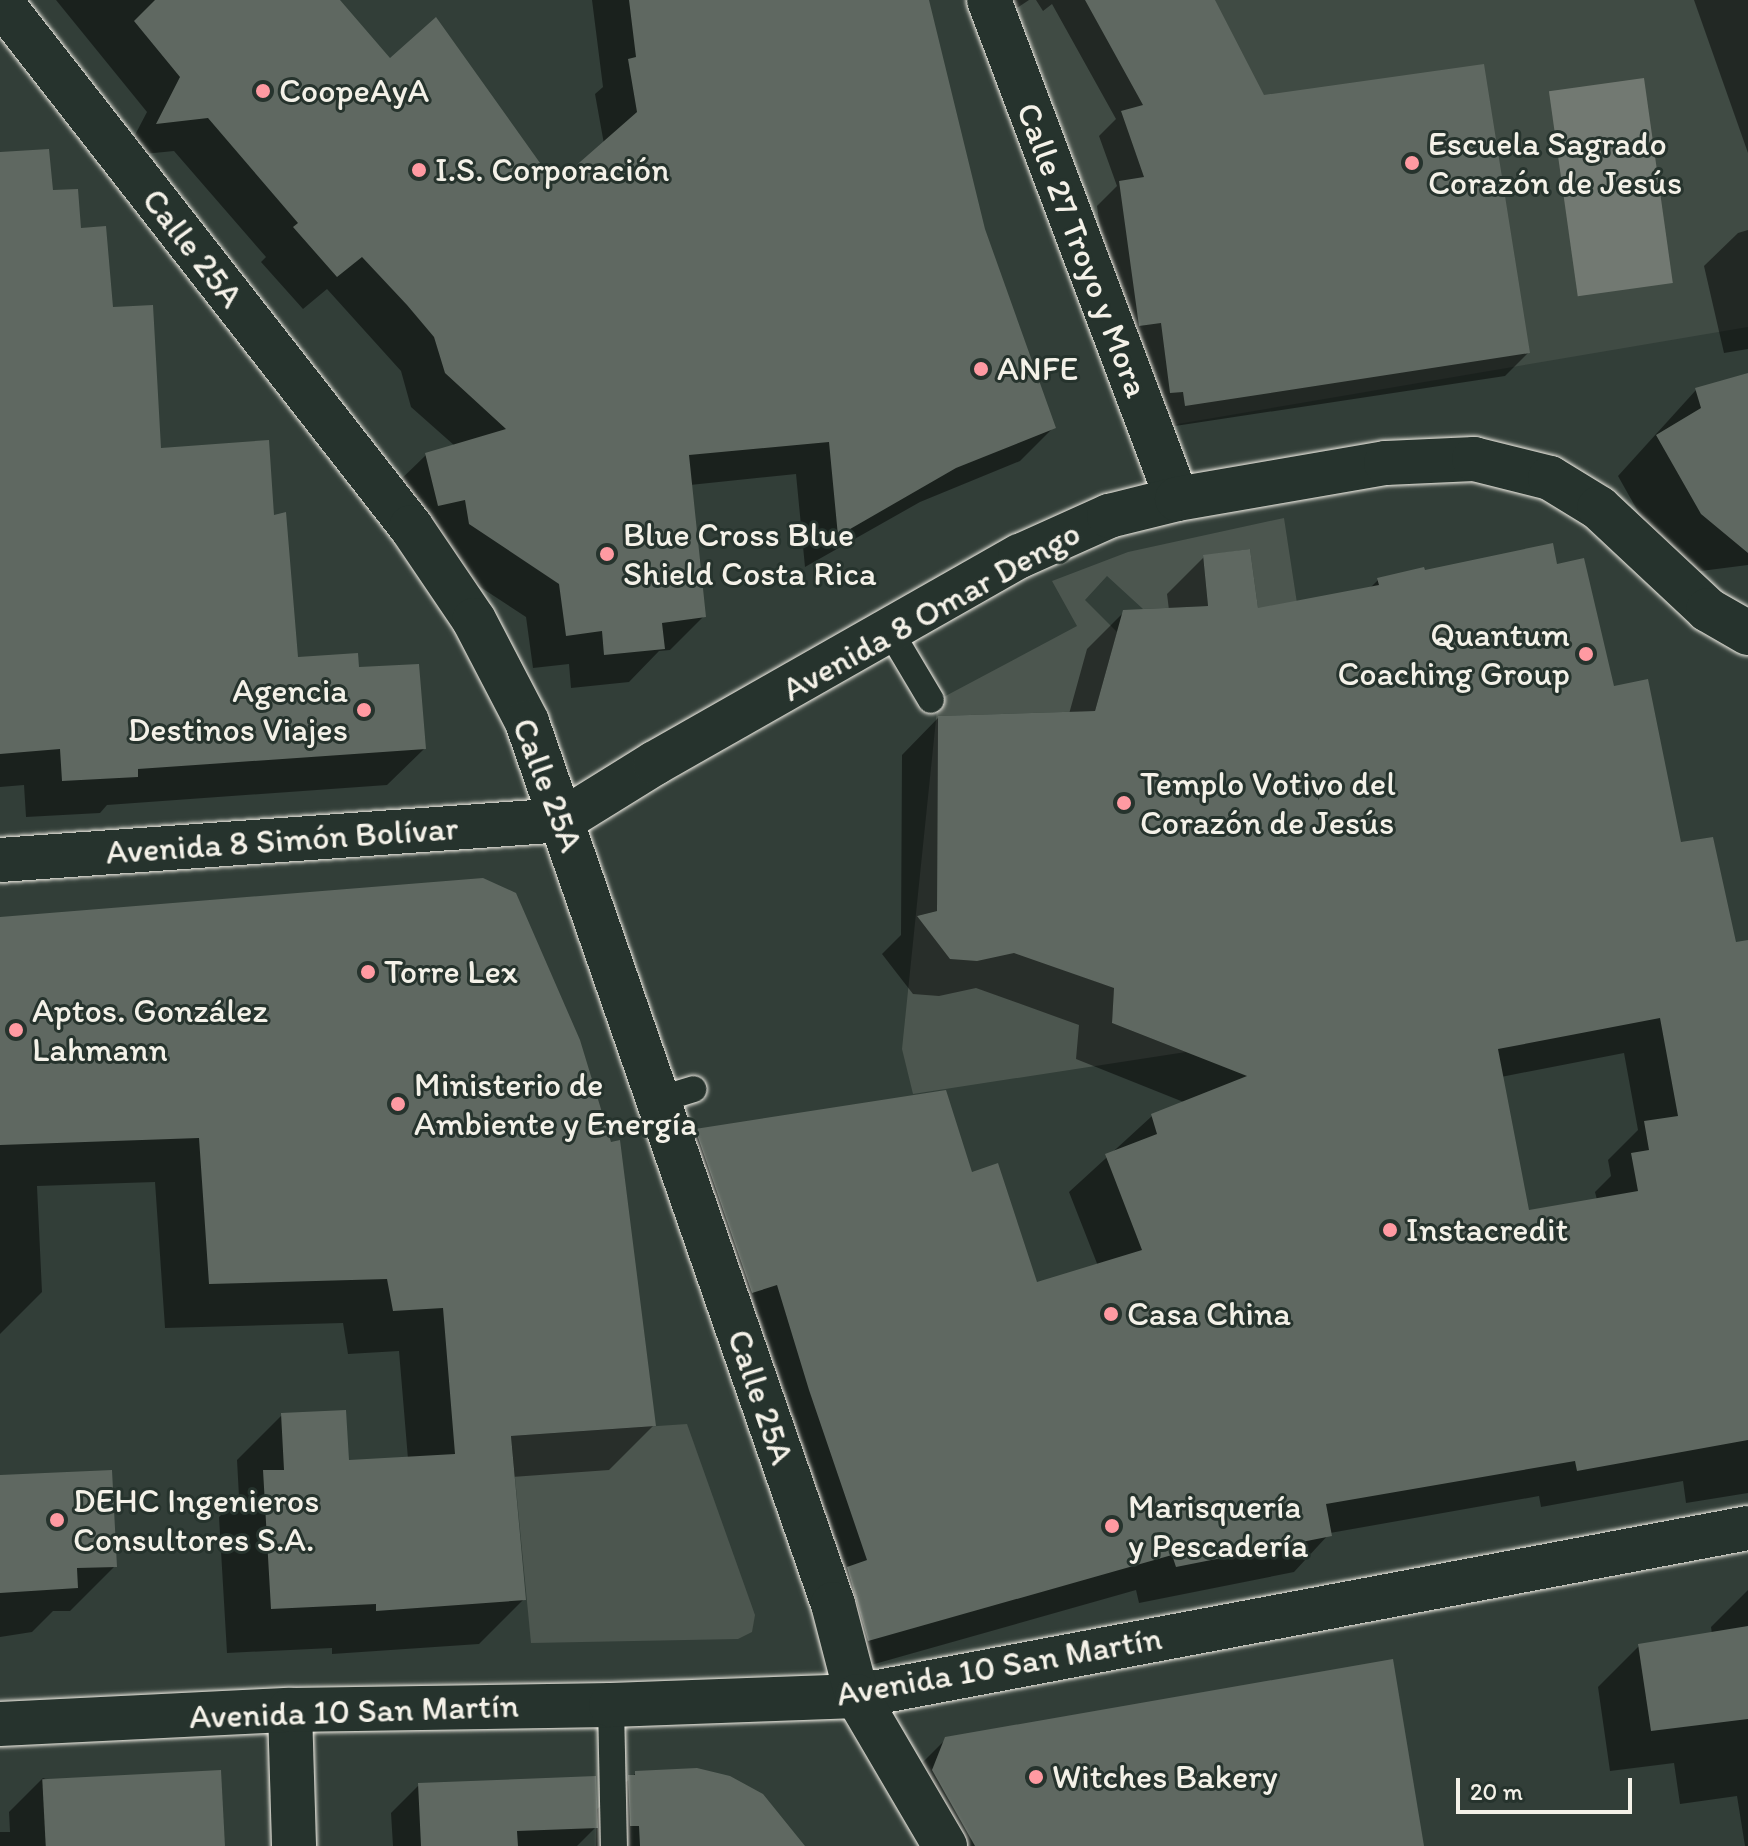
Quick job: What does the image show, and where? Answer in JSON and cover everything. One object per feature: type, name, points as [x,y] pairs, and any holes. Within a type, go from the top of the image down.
[{"type":"street","name":"Calle 27 Troyo y Mora","points":[[989,0],[1177,499]]},
{"type":"street","name":"Calle 25A","points":[[0,1],[411,527],[474,620],[527,722],[563,820],[676,1094],[833,1604],[857,1696],[945,1846]]},
{"type":"street","name":"Avenida 8 Omar Dengo","points":[[563,820],[655,763],[1020,556],[1109,516],[1177,499],[1386,463],[1474,459],[1509,465],[1550,478],[1599,508],[1708,610],[1748,633]]},
{"type":"street","name":"Avenida 8 Simón Bolívar","points":[[0,860],[563,820]]},
{"type":"street","name":"Avenida 10 San Martín","points":[[0,1724],[290,1710],[611,1705],[857,1696],[1748,1528]]},
{"type":"street","points":[[290,1710],[294,1846]]},
{"type":"lane","points":[[890,631],[931,700]]},
{"type":"lane","points":[[611,1705],[614,1846]]},
{"type":"shaded area","name":"Escuela Sagrado Corazón de Jesús","points":[[1015,0],[1748,0],[1748,327],[1172,425]]},
{"type":"shaded area","points":[[1644,78],[1673,283],[1578,296],[1549,91]]},
{"type":"shaded area","points":[[1284,518],[1307,669],[1267,674],[1250,549],[1203,556],[1208,606],[1143,609],[1107,576],[1085,600],[1117,632],[1095,711],[938,716],[937,911],[917,916],[1103,984],[1115,976],[1112,1023],[1186,1052],[913,1094],[902,1049],[938,700],[1077,626],[1052,581],[1128,552]]},
{"type":"shaded area","points":[[687,1424],[755,1615],[752,1632],[738,1639],[531,1643],[511,1436]]},
{"type":"building","points":[[155,0],[340,0],[390,58],[436,17],[555,184],[637,112],[628,59],[636,57],[629,0],[929,0],[985,229],[1056,428],[956,468],[838,536],[829,442],[689,455],[706,617],[662,623],[665,649],[604,655],[602,631],[566,636],[559,584],[469,524],[465,500],[438,506],[425,453],[506,429],[445,373],[434,337],[362,257],[337,277],[293,227],[298,223],[208,118],[156,124],[180,77],[134,21]]},
{"type":"building","points":[[1085,0],[1215,0],[1264,95],[1484,64],[1530,353],[1185,406],[1183,392],[1170,393],[1161,323],[1139,326],[1119,181],[1144,177],[1121,111],[1143,105]]},
{"type":"building","points":[[49,149],[53,190],[78,189],[81,228],[106,226],[113,307],[153,305],[161,448],[269,440],[274,515],[286,512],[298,657],[358,653],[359,667],[419,664],[426,749],[138,769],[138,777],[62,781],[60,749],[0,754],[0,152]]},
{"type":"building","points":[[1748,373],[1748,553],[1701,514],[1656,435],[1701,408],[1695,388]]},
{"type":"building","points":[[1553,543],[1557,564],[1584,558],[1614,686],[1648,679],[1681,842],[1713,837],[1736,942],[1748,940],[1748,1440],[1577,1471],[1575,1461],[1326,1504],[1332,1536],[1176,1567],[1172,1555],[868,1641],[847,1567],[867,1560],[777,1285],[752,1293],[695,1129],[946,1090],[972,1172],[998,1163],[1037,1282],[1142,1250],[1105,1154],[1157,1134],[1151,1114],[1247,1076],[1112,1023],[1114,988],[1014,953],[977,961],[950,959],[917,916],[937,911],[938,716],[1095,711],[1123,610],[1208,606],[1203,555],[1250,549],[1258,608],[1379,585],[1377,578],[1424,567],[1425,570]],"holes":[[[1660,1018],[1678,1116],[1644,1121],[1649,1150],[1631,1153],[1638,1191],[1529,1210],[1498,1049]]]},
{"type":"building","points":[[483,878],[516,893],[580,1040],[611,1142],[620,1140],[656,1426],[511,1436],[526,1600],[376,1611],[376,1604],[271,1609],[263,1470],[284,1470],[281,1413],[346,1410],[349,1460],[455,1454],[443,1308],[393,1311],[387,1279],[209,1284],[199,1138],[0,1145],[0,917]]},
{"type":"building","name":"DEHC Ingenieros Consultores S.A.","points":[[112,1470],[117,1567],[77,1568],[78,1588],[0,1593],[0,1475]]},
{"type":"building","points":[[1748,1626],[1748,1719],[1651,1731],[1638,1644]]},
{"type":"building","points":[[1393,1659],[1424,1846],[975,1846],[932,1770],[945,1737]]},
{"type":"building","points":[[697,1768],[730,1776],[763,1794],[805,1846],[640,1846],[639,1826],[630,1826],[628,1775],[635,1775],[635,1771]]},
{"type":"building","points":[[221,1770],[225,1846],[46,1846],[42,1779]]},
{"type":"building","points":[[596,1776],[598,1828],[517,1831],[518,1846],[421,1846],[418,1783]]},
{"type":"place","name":"CoopeAyA","points":[[263,91]]},
{"type":"place","name":"Escuela Sagrado Corazón de Jesús","points":[[1412,163]]},
{"type":"place","name":"I.S. Corporación","points":[[419,170]]},
{"type":"place","name":"ANFE","points":[[981,369]]},
{"type":"place","name":"Blue Cross Blue Shield Costa Rica","points":[[607,554]]},
{"type":"place","name":"Quantum Coaching Group","points":[[1586,654]]},
{"type":"place","name":"Agencia Destinos Viajes","points":[[364,710]]},
{"type":"place","name":"Templo Votivo del Corazón de Jesús","points":[[1124,803]]},
{"type":"place","name":"Torre Lex","points":[[368,972]]},
{"type":"place","name":"Aptos. González Lahmann","points":[[16,1030]]},
{"type":"place","name":"Ministerio de Ambiente y Energía","points":[[398,1104]]},
{"type":"place","name":"Instacredit","points":[[1390,1230]]},
{"type":"place","name":"Casa China","points":[[1111,1314]]},
{"type":"place","name":"DEHC Ingenieros Consultores S.A.","points":[[57,1520]]},
{"type":"place","name":"Marisquería y Pescadería","points":[[1112,1526]]},
{"type":"place","name":"Witches Bakery","points":[[1036,1777]]}]
